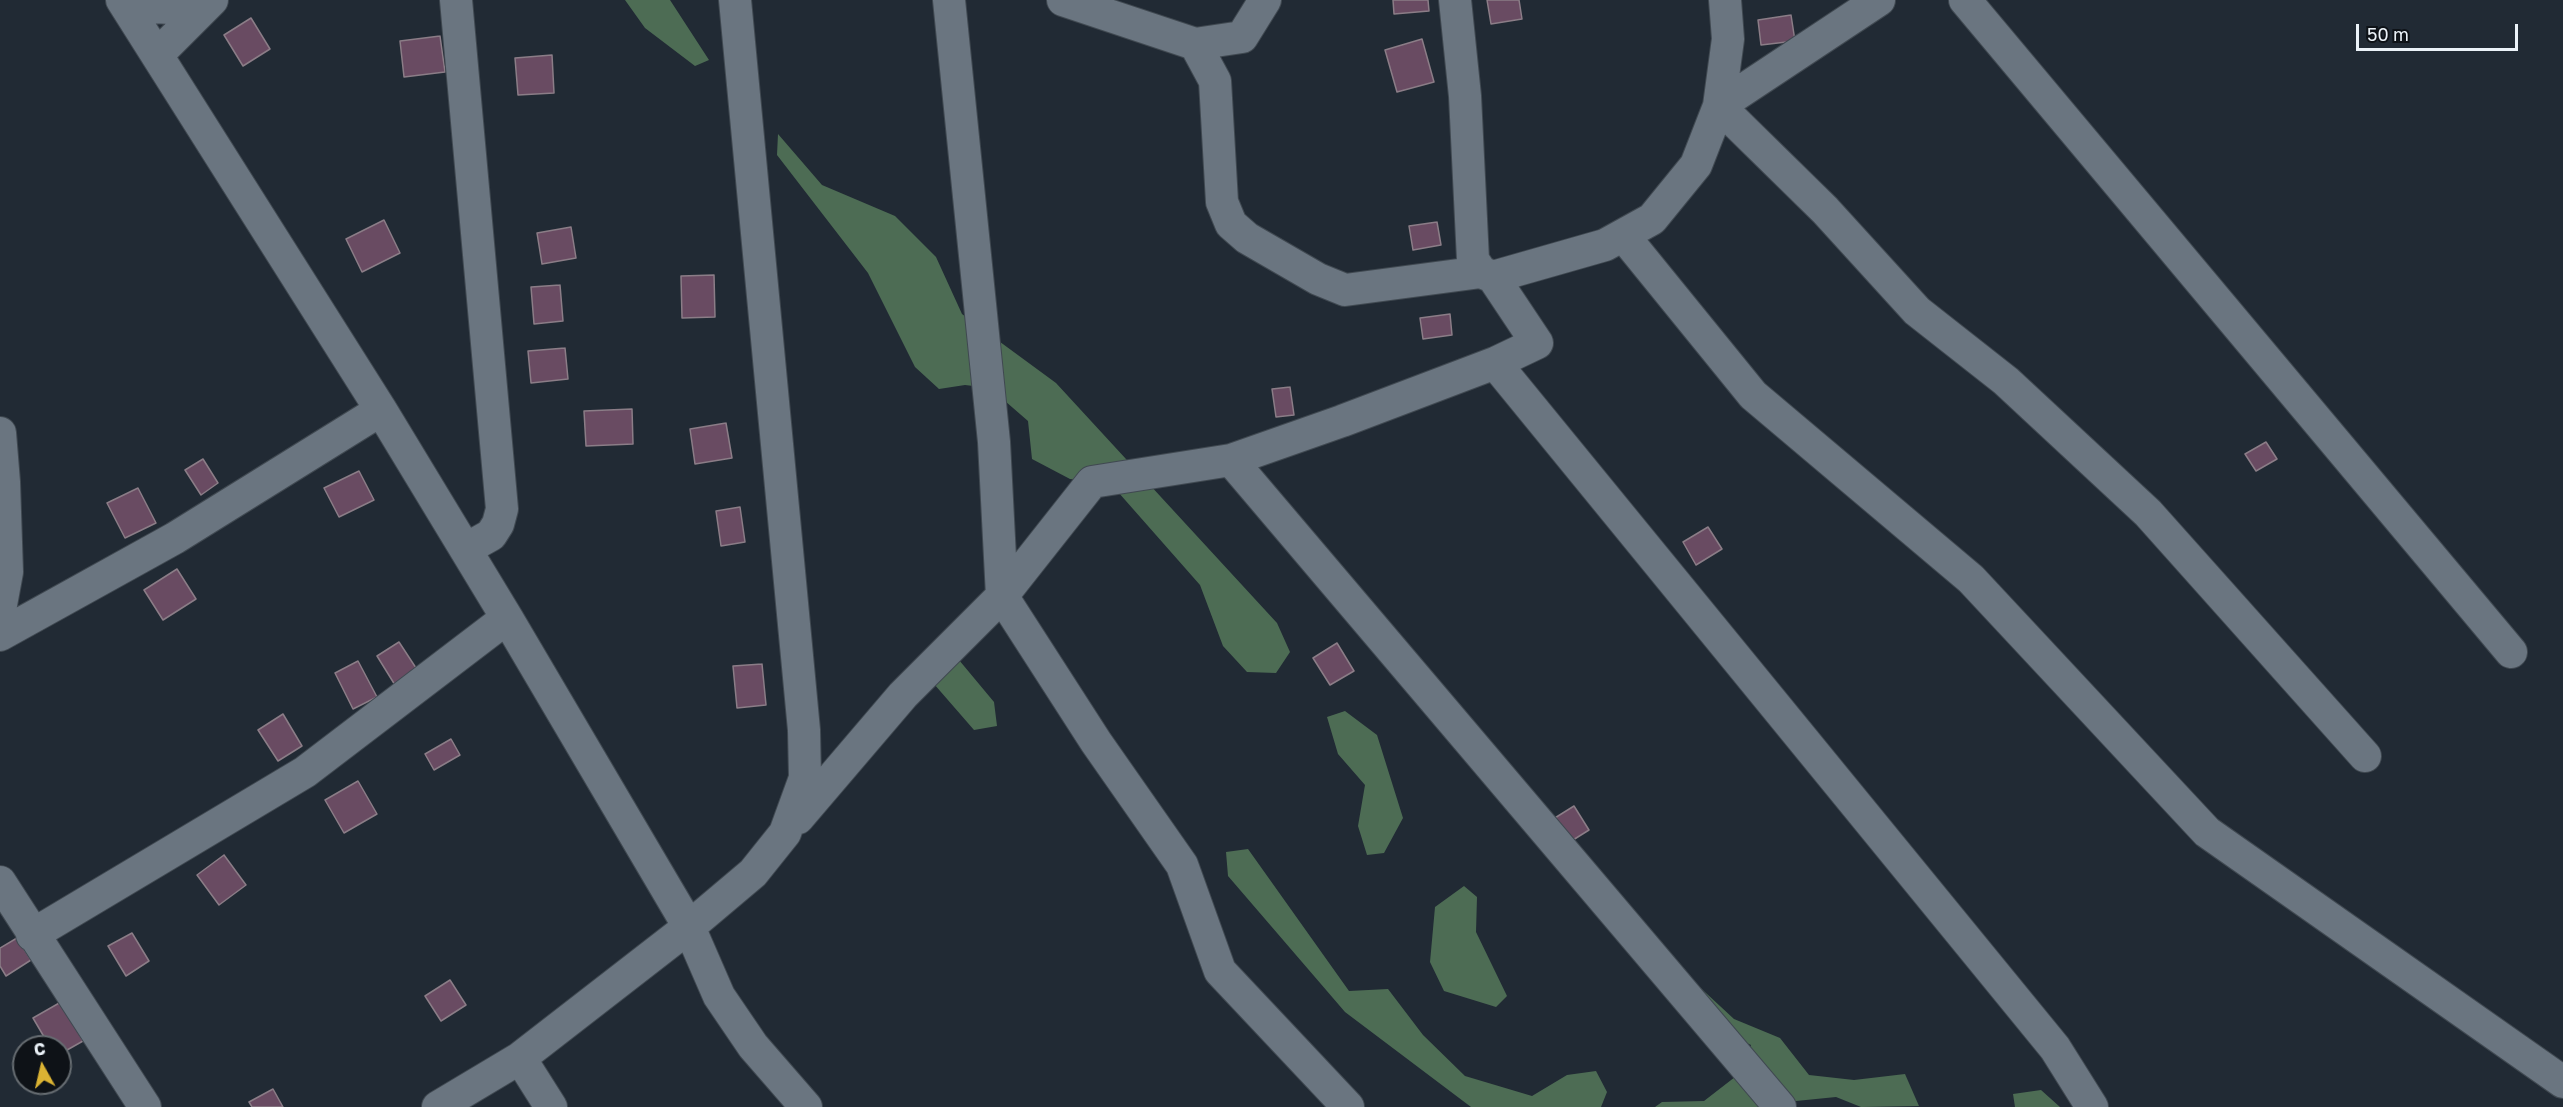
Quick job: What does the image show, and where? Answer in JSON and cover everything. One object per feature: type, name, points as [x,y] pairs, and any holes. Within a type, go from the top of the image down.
[{"type":"street","points":[[122,0],[466,549],[689,927],[719,996],[753,1046],[806,1107]]},
{"type":"street","points":[[128,0],[150,7],[173,8],[210,0]]},
{"type":"street","points":[[157,55],[210,0]]},
{"type":"street","points":[[456,0],[502,509],[498,524],[490,535],[466,549]]},
{"type":"street","points":[[735,0],[804,730],[805,778],[785,833]]},
{"type":"street","points":[[949,0],[994,442],[1002,596],[1096,742],[1182,865],[1220,971],[1348,1107]]},
{"type":"street","points":[[1063,0],[1195,44],[1242,37],[1264,0]]},
{"type":"street","points":[[438,1107],[520,1058],[689,927],[753,873],[903,695],[1002,596],[1092,482],[1231,460],[1495,363],[1537,344],[1487,274],[1473,260],[1465,96],[1455,0]]},
{"type":"street","points":[[1195,44],[1215,81],[1222,201],[1231,224],[1247,238],[1318,279],[1345,290],[1487,274],[1605,245],[1652,219],[1696,165],[1719,106],[1728,39],[1725,0]]},
{"type":"street","points":[[1719,106],[1879,0]]},
{"type":"street","points":[[1965,0],[2511,652]]},
{"type":"street","points":[[1719,106],[1825,210],[1917,311],[2006,381],[2148,513],[2365,756]]},
{"type":"street","points":[[1623,235],[1753,395],[1971,579],[2207,832],[2563,1082]]},
{"type":"street","points":[[1495,363],[2055,1048],[2091,1107]]},
{"type":"street","points":[[0,635],[175,538],[381,410]]},
{"type":"street","points":[[0,433],[7,572],[0,610]]},
{"type":"street","points":[[1231,460],[1780,1107]]},
{"type":"street","points":[[7,572],[27,592],[56,604]]},
{"type":"street","points":[[32,935],[305,772],[507,618]]},
{"type":"street","points":[[0,882],[32,935],[145,1107]]},
{"type":"street","points":[[520,1058],[551,1107]]},
{"type":"green space","points":[[625,0],[670,0],[709,60],[695,66],[645,28]]},
{"type":"green space","points":[[778,134],[822,185],[895,216],[936,257],[962,314],[1056,383],[1277,623],[1290,652],[1276,673],[1247,672],[1223,646],[1200,585],[1111,484],[1070,479],[1032,459],[1028,421],[990,388],[965,385],[939,389],[915,367],[868,273],[777,155]]},
{"type":"green space","points":[[959,660],[994,702],[997,726],[974,730],[934,684]]},
{"type":"green space","points":[[1345,711],[1377,735],[1403,818],[1384,853],[1367,855],[1358,826],[1365,785],[1338,754],[1327,717]]},
{"type":"green space","points":[[1248,849],[1349,991],[1388,989],[1423,1035],[1465,1076],[1532,1096],[1567,1075],[1596,1071],[1607,1092],[1601,1107],[1471,1107],[1345,1012],[1228,876],[1226,852]]},
{"type":"green space","points":[[1464,886],[1477,897],[1476,932],[1507,996],[1496,1007],[1444,991],[1430,962],[1435,907]]},
{"type":"green space","points":[[1693,981],[1734,1019],[1780,1038],[1809,1075],[1854,1080],[1905,1074],[1919,1106],[1861,1107],[1836,1097],[1796,1101],[1790,1107],[1655,1107],[1662,1102],[1704,1101],[1744,1070],[1751,1045],[1684,1014]]},
{"type":"green space","points":[[2041,1090],[2060,1107],[2015,1107],[2013,1094]]},
{"type":"building","points":[[1393,0],[1428,0],[1429,11],[1394,14]]},
{"type":"building","points":[[1487,0],[1519,0],[1522,19],[1491,24]]},
{"type":"building","points":[[1791,15],[1795,41],[1761,45],[1758,20]]},
{"type":"building","points":[[251,18],[270,49],[243,66],[224,35]]},
{"type":"building","points":[[440,36],[445,72],[404,77],[400,41]]},
{"type":"building","points":[[1422,39],[1434,82],[1397,92],[1385,50]]},
{"type":"building","points":[[552,55],[554,93],[518,95],[515,58]]},
{"type":"building","points":[[384,220],[400,253],[362,272],[346,239]]},
{"type":"building","points":[[1437,222],[1441,245],[1413,250],[1409,226]]},
{"type":"building","points":[[571,227],[576,258],[542,264],[537,233]]},
{"type":"building","points":[[714,275],[715,317],[682,318],[681,276]]},
{"type":"building","points":[[560,285],[563,321],[534,324],[531,287]]},
{"type":"building","points":[[1450,314],[1452,335],[1423,339],[1420,318]]},
{"type":"building","points":[[565,348],[568,379],[531,383],[528,351]]},
{"type":"building","points":[[1290,387],[1294,415],[1276,417],[1272,389]]},
{"type":"building","points":[[632,409],[633,444],[586,446],[584,411]]},
{"type":"building","points":[[726,423],[732,458],[695,464],[690,429]]},
{"type":"building","points":[[2266,442],[2277,459],[2256,471],[2245,454]]},
{"type":"building","points":[[203,459],[218,483],[201,495],[185,470]]},
{"type":"building","points":[[359,471],[374,500],[339,517],[324,488]]},
{"type":"building","points":[[138,488],[156,523],[125,538],[107,503]]},
{"type":"building","points":[[740,507],[745,542],[721,546],[716,511]]},
{"type":"building","points":[[1708,527],[1722,549],[1696,565],[1683,542]]},
{"type":"building","points":[[177,569],[196,599],[163,620],[144,590]]},
{"type":"building","points":[[399,642],[418,671],[395,685],[377,656]]},
{"type":"building","points":[[1337,643],[1354,671],[1330,685],[1313,658]]},
{"type":"building","points":[[358,661],[377,697],[353,709],[335,673]]},
{"type":"building","points":[[762,664],[766,705],[737,708],[733,666]]},
{"type":"building","points":[[283,714],[302,746],[278,761],[258,730]]},
{"type":"building","points":[[451,739],[460,755],[434,770],[425,754]]},
{"type":"building","points":[[358,781],[377,814],[344,833],[325,800]]},
{"type":"building","points":[[1574,806],[1589,830],[1565,845],[1550,821]]},
{"type":"building","points":[[224,855],[246,885],[219,905],[197,875]]},
{"type":"building","points":[[132,933],[149,961],[126,976],[108,946]]},
{"type":"building","points":[[17,938],[31,960],[6,976],[0,966],[0,948]]},
{"type":"building","points":[[450,980],[466,1005],[441,1021],[425,996]]},
{"type":"building","points":[[61,1002],[83,1041],[72,1047],[72,1035],[43,1035],[33,1018]]},
{"type":"building","points":[[273,1089],[283,1107],[252,1107],[249,1102]]}]
